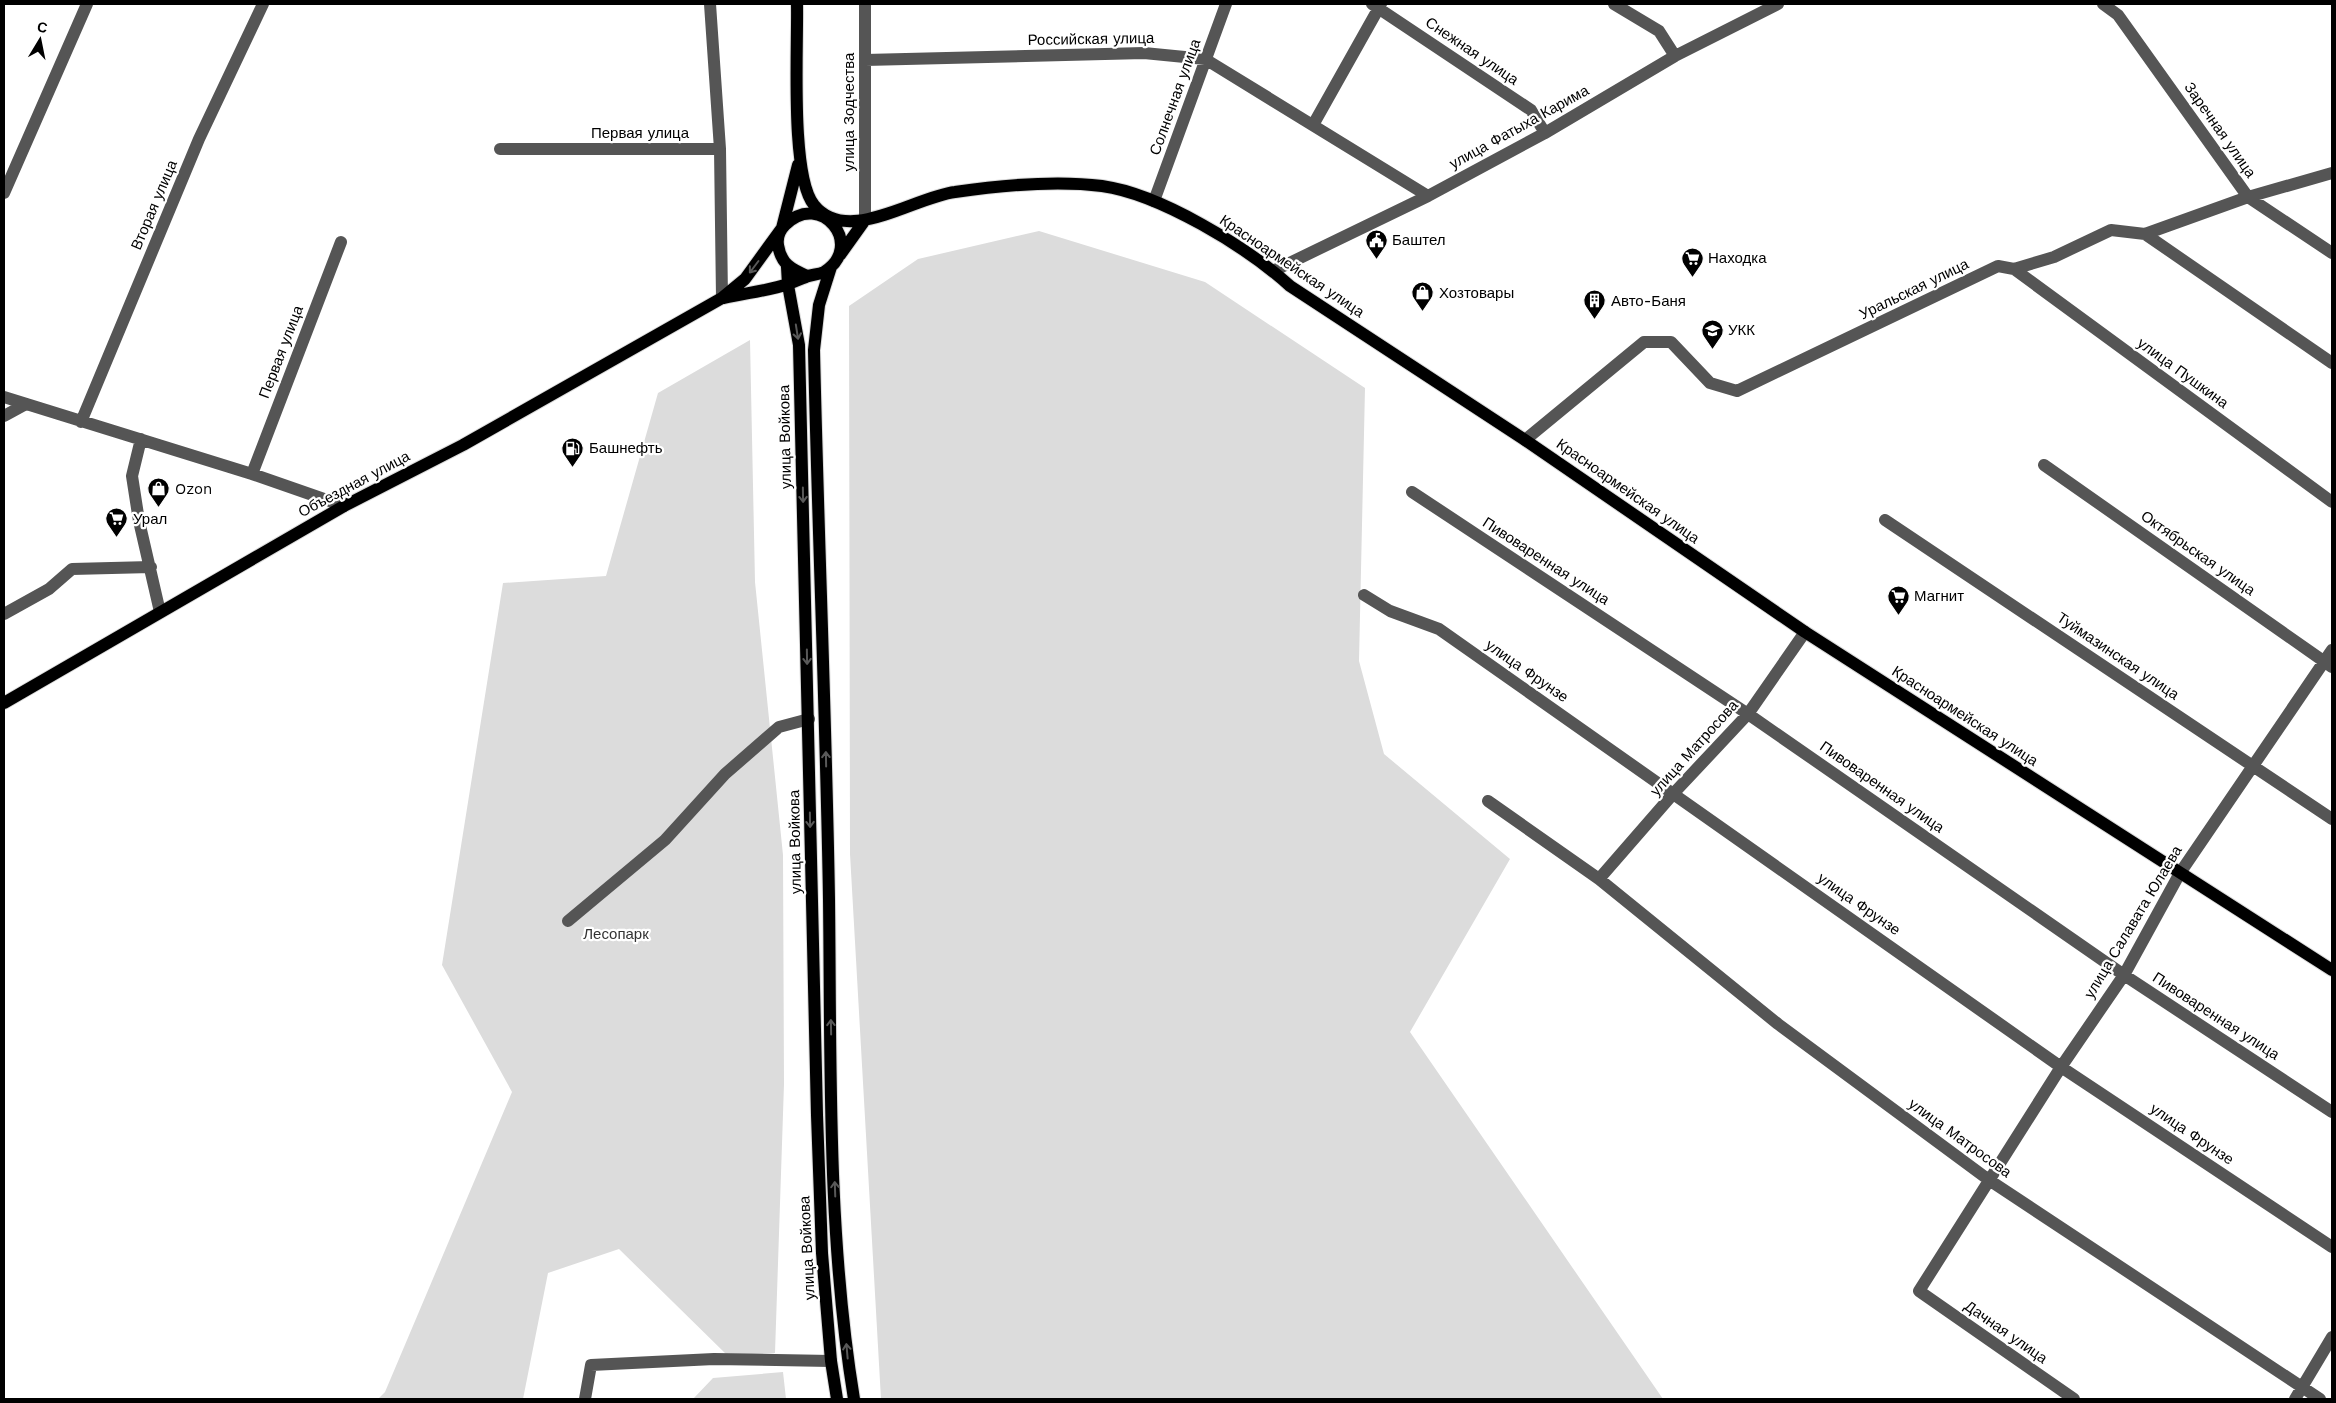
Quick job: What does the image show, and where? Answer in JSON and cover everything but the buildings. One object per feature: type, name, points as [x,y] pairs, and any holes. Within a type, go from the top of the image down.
[{"type":"main road","points":[[797,4],[799,160],[805,187],[813,204],[834,224],[840,234],[841,246],[835,262]]},
{"type":"main road","points":[[799,160],[778,242],[780,256],[787,267],[807,276]]},
{"type":"main road","name":"Красноармейская улица","points":[[825,217],[847,222],[865,220],[953,192],[1053,183],[1104,186],[1154,201],[1214,232],[1274,271],[1290,286],[1525,440],[1805,632],[2332,970]]},
{"type":"main road","points":[[722,298],[745,278],[782,228],[793,217],[809,212],[825,217]]},
{"type":"main road","points":[[722,298],[788,285],[807,276],[820,274],[835,262],[865,220]]},
{"type":"main road","name":"улица Войкова","points":[[835,262],[819,305],[814,350],[826,717],[836,1219],[848,1358],[854,1399]]},
{"type":"main road","name":"улица Войкова","points":[[787,267],[788,285],[799,345],[809,720],[816,1115],[822,1253],[831,1361],[837,1399]]},
{"type":"main road","name":"Объездная улица","points":[[4,703],[344,506],[464,445],[722,298]]},
{"type":"street","points":[[4,193],[87,4]]},
{"type":"street","name":"Вторая улица","points":[[81,422],[199,139],[263,4]]},
{"type":"street","points":[[710,4],[720,149],[722,298]]},
{"type":"street","name":"улица Зодчества","points":[[865,4],[865,220]]},
{"type":"street","name":"Солнечная улица","points":[[1154,201],[1226,4]]},
{"type":"street","points":[[1614,4],[1659,31],[1675,56]]},
{"type":"street","name":"улица Фатыха Карима","points":[[1274,271],[1428,196],[1545,133],[1675,56],[1778,4]]},
{"type":"street","name":"Заречная улица","points":[[2103,4],[2118,15],[2248,198],[2332,253]]},
{"type":"street","points":[[1313,125],[1377,5]]},
{"type":"street","name":"Снежная улица","points":[[1377,5],[1531,110],[1545,133]]},
{"type":"street","name":"Российская улица","points":[[865,60],[1144,52],[1205,59],[1428,196]]},
{"type":"street","name":"Первая улица","points":[[500,148],[720,149]]},
{"type":"street","points":[[2145,234],[2248,198],[2332,173]]},
{"type":"street","name":"Уральская улица","points":[[1525,440],[1644,342],[1671,342],[1710,383],[1738,391],[1998,266],[2014,269],[2054,257],[2111,230],[2145,234],[2332,363]]},
{"type":"street","name":"Первая улица","points":[[252,474],[341,242]]},
{"type":"street","name":"улица Пушкина","points":[[2014,269],[2332,502]]},
{"type":"street","points":[[4,397],[252,474],[344,506]]},
{"type":"street","points":[[4,416],[26,404]]},
{"type":"street","points":[[141,439],[132,476],[139,521],[160,612]]},
{"type":"street","name":"Октябрьская улица","points":[[2044,465],[2328,664]]},
{"type":"street","name":"Пивоваренная улица","points":[[1412,492],[1748,714],[2124,974],[2332,1112]]},
{"type":"street","name":"Туймазинская улица","points":[[1885,520],[2332,819]]},
{"type":"street","points":[[4,614],[49,589],[72,569],[151,567]]},
{"type":"street","name":"улица Фрунзе","points":[[1364,595],[1390,611],[1439,629],[2061,1067],[2332,1247]]},
{"type":"street","name":"улица Матросова","points":[[1599,879],[1673,794],[1748,714],[1805,632]]},
{"type":"street","name":"улица Салавата Юлаева","points":[[1919,1291],[2061,1067],[2124,974],[2180,873],[2328,664],[2332,650]]},
{"type":"street","points":[[568,921],[665,840],[725,774],[779,727],[809,720]]},
{"type":"street","name":"улица Матросова","points":[[1488,801],[1599,879],[1778,1024],[1989,1180],[2320,1399]]},
{"type":"street","name":"Дачная улица","points":[[1919,1291],[2074,1399]]},
{"type":"street","points":[[2295,1399],[2332,1337]]},
{"type":"street","points":[[585,1399],[591,1365],[714,1359],[831,1361]]},
{"type":"green space","points":[[1039,231],[1205,282],[1365,388],[1359,661],[1384,754],[1510,859],[1410,1032],[1663,1399],[881,1399],[850,854],[849,306],[918,259]]},
{"type":"green space","name":"Лесопарк","points":[[750,340],[755,582],[783,855],[784,1084],[775,1353],[727,1355],[619,1249],[548,1273],[523,1399],[378,1399],[385,1392],[512,1092],[442,965],[503,583],[606,576],[658,393]]},
{"type":"green space","points":[[783,1372],[786,1399],[693,1399],[713,1378]]},
{"type":"place","name":"Баштел","points":[[1376,259]]},
{"type":"place","name":"Находка","points":[[1692,277]]},
{"type":"place","name":"Хозтовары","points":[[1423,312]]},
{"type":"place","name":"Авто-Баня","points":[[1595,320]]},
{"type":"place","name":"УКК","points":[[1712,349]]},
{"type":"place","name":"Башнефть","points":[[573,467]]},
{"type":"place","name":"Ozon","points":[[159,508]]},
{"type":"place","name":"Урал","points":[[117,538]]},
{"type":"place","name":"Магнит","points":[[1898,615]]}]
